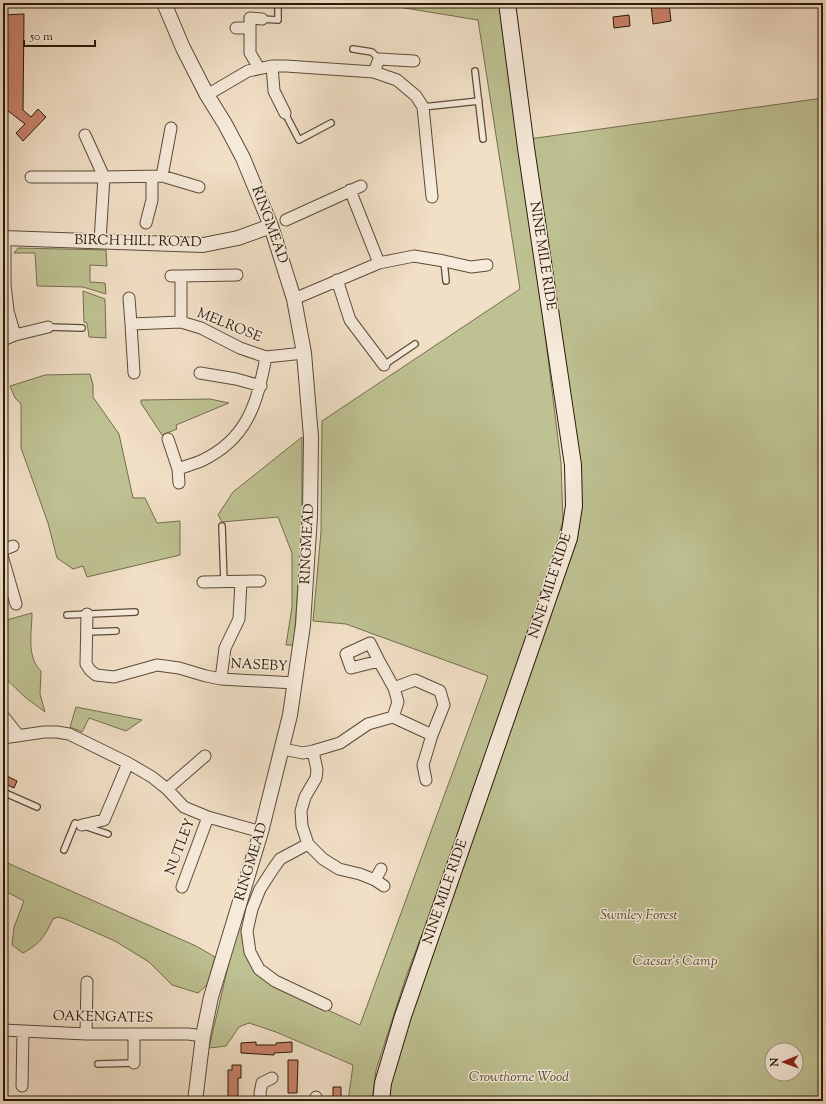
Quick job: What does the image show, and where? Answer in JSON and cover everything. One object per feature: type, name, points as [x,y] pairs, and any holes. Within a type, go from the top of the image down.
[{"type":"main road","name":"NINE MILE RIDE","points":[[381,1101],[383,1083],[403,1016],[569,538],[574,506],[574,465],[526,148],[507,3]]},
{"type":"street","name":"RINGMEAD","points":[[164,3],[182,48],[207,95],[244,158],[271,226],[294,299],[304,353],[310,411],[312,472],[303,625],[283,749],[261,832],[211,997],[203,1036],[195,1101]]},
{"type":"street","points":[[259,68],[250,53],[250,18],[262,19]]},
{"type":"street","points":[[236,28],[250,28]]},
{"type":"street","points":[[374,72],[379,59],[414,61]]},
{"type":"street","points":[[207,95],[248,71],[272,66],[374,72],[397,80],[416,96],[423,107],[432,197]]},
{"type":"street","points":[[272,66],[274,91],[285,113]]},
{"type":"street","points":[[146,223],[157,176],[172,128]]},
{"type":"street","points":[[85,135],[104,177],[100,241]]},
{"type":"street","points":[[32,177],[157,176],[198,187]]},
{"type":"street","points":[[286,220],[361,186]]},
{"type":"street","points":[[350,190],[379,263]]},
{"type":"street","name":"BIRCH HILL ROAD","points":[[4,238],[203,245],[238,238],[271,226]]},
{"type":"street","points":[[4,238],[4,286],[8,311],[15,335]]},
{"type":"street","points":[[294,299],[379,263],[414,256],[471,267],[488,265]]},
{"type":"street","name":"MELROSE","points":[[181,322],[176,276],[238,275]]},
{"type":"street","points":[[337,280],[350,320],[384,365]]},
{"type":"street","points":[[128,298],[134,373]]},
{"type":"street","name":"MELROSE","points":[[131,324],[181,322],[202,328],[240,348],[266,357],[304,353]]},
{"type":"street","points":[[3,340],[15,335],[48,327]]},
{"type":"street","name":"MELROSE","points":[[178,469],[200,461],[217,452],[231,442],[241,430],[253,409],[261,386],[266,357]]},
{"type":"street","points":[[200,373],[236,379],[261,386]]},
{"type":"street","points":[[168,439],[178,469],[179,483]]},
{"type":"street","points":[[3,559],[16,604]]},
{"type":"street","points":[[203,582],[260,581]]},
{"type":"street","name":"NASEBY","points":[[222,679],[225,648],[239,619],[241,582]]},
{"type":"street","name":"NASEBY","points":[[87,614],[86,664],[96,675],[114,677],[157,665],[179,668],[222,679],[295,682]]},
{"type":"street","points":[[379,662],[394,688],[398,702],[393,716]]},
{"type":"street","points":[[394,688],[415,680],[440,691],[444,705],[432,735],[423,765],[426,780]]},
{"type":"street","points":[[3,716],[19,736]]},
{"type":"street","points":[[283,749],[303,753],[340,743],[368,724],[393,716],[432,735]]},
{"type":"street","name":"NUTLEY","points":[[3,738],[44,732],[69,734],[128,763],[152,777],[167,789],[184,807],[208,817],[261,832]]},
{"type":"street","points":[[313,751],[317,770],[316,778],[305,796],[301,811],[302,826],[308,844],[323,859],[339,869],[360,874],[379,883],[380,869]]},
{"type":"street","points":[[167,789],[206,756]]},
{"type":"street","points":[[82,825],[104,820],[128,763]]},
{"type":"street","name":"NUTLEY","points":[[182,887],[208,817]]},
{"type":"street","points":[[308,844],[280,859],[260,889],[252,909],[247,931],[250,952],[259,969],[275,980],[315,994],[326,1004]]},
{"type":"street","points":[[86,1034],[87,982]]},
{"type":"street","name":"OAKENGATES","points":[[3,1030],[86,1034],[188,1034],[203,1036]]},
{"type":"street","points":[[22,1086],[23,1032]]},
{"type":"street","points":[[134,1034],[134,1063]]},
{"type":"street","points":[[261,1101],[260,1093],[262,1083],[272,1078]]},
{"type":"lane","points":[[262,19],[278,20],[278,5]]},
{"type":"lane","points":[[353,49],[372,52],[379,59]]},
{"type":"lane","points":[[475,71],[483,139]]},
{"type":"lane","points":[[423,107],[479,101]]},
{"type":"lane","points":[[285,113],[298,140],[331,123]]},
{"type":"lane","points":[[444,261],[446,281]]},
{"type":"lane","points":[[48,327],[82,328]]},
{"type":"lane","points":[[384,365],[415,344]]},
{"type":"lane","points":[[222,526],[224,582]]},
{"type":"lane","points":[[67,614],[135,612]]},
{"type":"lane","points":[[87,632],[116,631]]},
{"type":"lane","points":[[3,792],[37,807]]},
{"type":"lane","points":[[64,850],[75,823],[108,834]]},
{"type":"lane","points":[[98,1064],[134,1063]]},
{"type":"green space","points":[[374,3],[504,3],[561,463],[563,521],[513,691],[406,977],[376,1070],[372,1101],[348,1101],[353,1065],[276,1032],[249,1023],[239,1027],[226,1046],[209,1048],[237,928],[243,930],[268,982],[360,1025],[488,676],[346,624],[313,621],[321,532],[322,421],[520,289],[478,20]]},
{"type":"green space","name":"Swinley Forest","points":[[823,98],[823,1101],[387,1101],[390,1072],[578,524],[529,139]]},
{"type":"green space","points":[[18,248],[106,250],[107,266],[90,265],[90,282],[105,283],[106,294],[83,287],[37,286],[35,253],[14,253]]},
{"type":"green space","points":[[83,291],[105,299],[106,338],[89,337],[87,323],[84,322]]},
{"type":"green space","points":[[90,374],[93,385],[93,397],[119,434],[133,498],[145,498],[157,523],[180,521],[180,555],[87,577],[83,566],[73,569],[57,558],[48,523],[21,448],[21,404],[15,398],[10,386],[45,375]]},
{"type":"green space","points":[[210,399],[229,403],[176,425],[177,429],[162,435],[141,403],[141,400]]},
{"type":"green space","points":[[302,437],[302,525],[294,645],[286,645],[292,607],[292,553],[278,517],[222,522],[218,515],[233,492]]},
{"type":"green space","points":[[32,613],[31,644],[33,659],[41,671],[40,694],[45,712],[26,698],[3,676],[3,621]]},
{"type":"green space","points":[[76,707],[142,720],[126,731],[89,718],[82,732],[70,727]]},
{"type":"green space","points":[[3,861],[196,946],[215,957],[207,985],[198,993],[172,985],[149,962],[115,941],[58,917],[53,919],[38,943],[23,953],[12,945],[14,927],[24,901],[3,890]]},
{"type":"building","points":[[669,3],[671,21],[653,24],[651,5]]},
{"type":"building","points":[[24,14],[23,110],[31,117],[38,109],[46,117],[23,141],[16,133],[25,124],[3,107],[3,15]]},
{"type":"building","points":[[629,15],[630,26],[614,28],[613,17]]},
{"type":"building","points":[[3,774],[17,781],[14,788],[3,783]]},
{"type":"building","points":[[256,1042],[256,1045],[276,1045],[276,1043],[292,1042],[292,1052],[274,1053],[274,1055],[241,1053],[241,1043]]},
{"type":"building","points":[[288,1060],[298,1060],[297,1093],[288,1093]]},
{"type":"building","points":[[232,1065],[241,1065],[241,1078],[238,1078],[238,1101],[228,1101],[228,1070],[232,1070]]},
{"type":"building","points":[[333,1087],[341,1087],[341,1101],[333,1101]]},
{"type":"park label","name":"Caesar's Camp","points":[[675,962]]},
{"type":"park label","name":"Crowthorne Wood","points":[[519,1078]]}]
